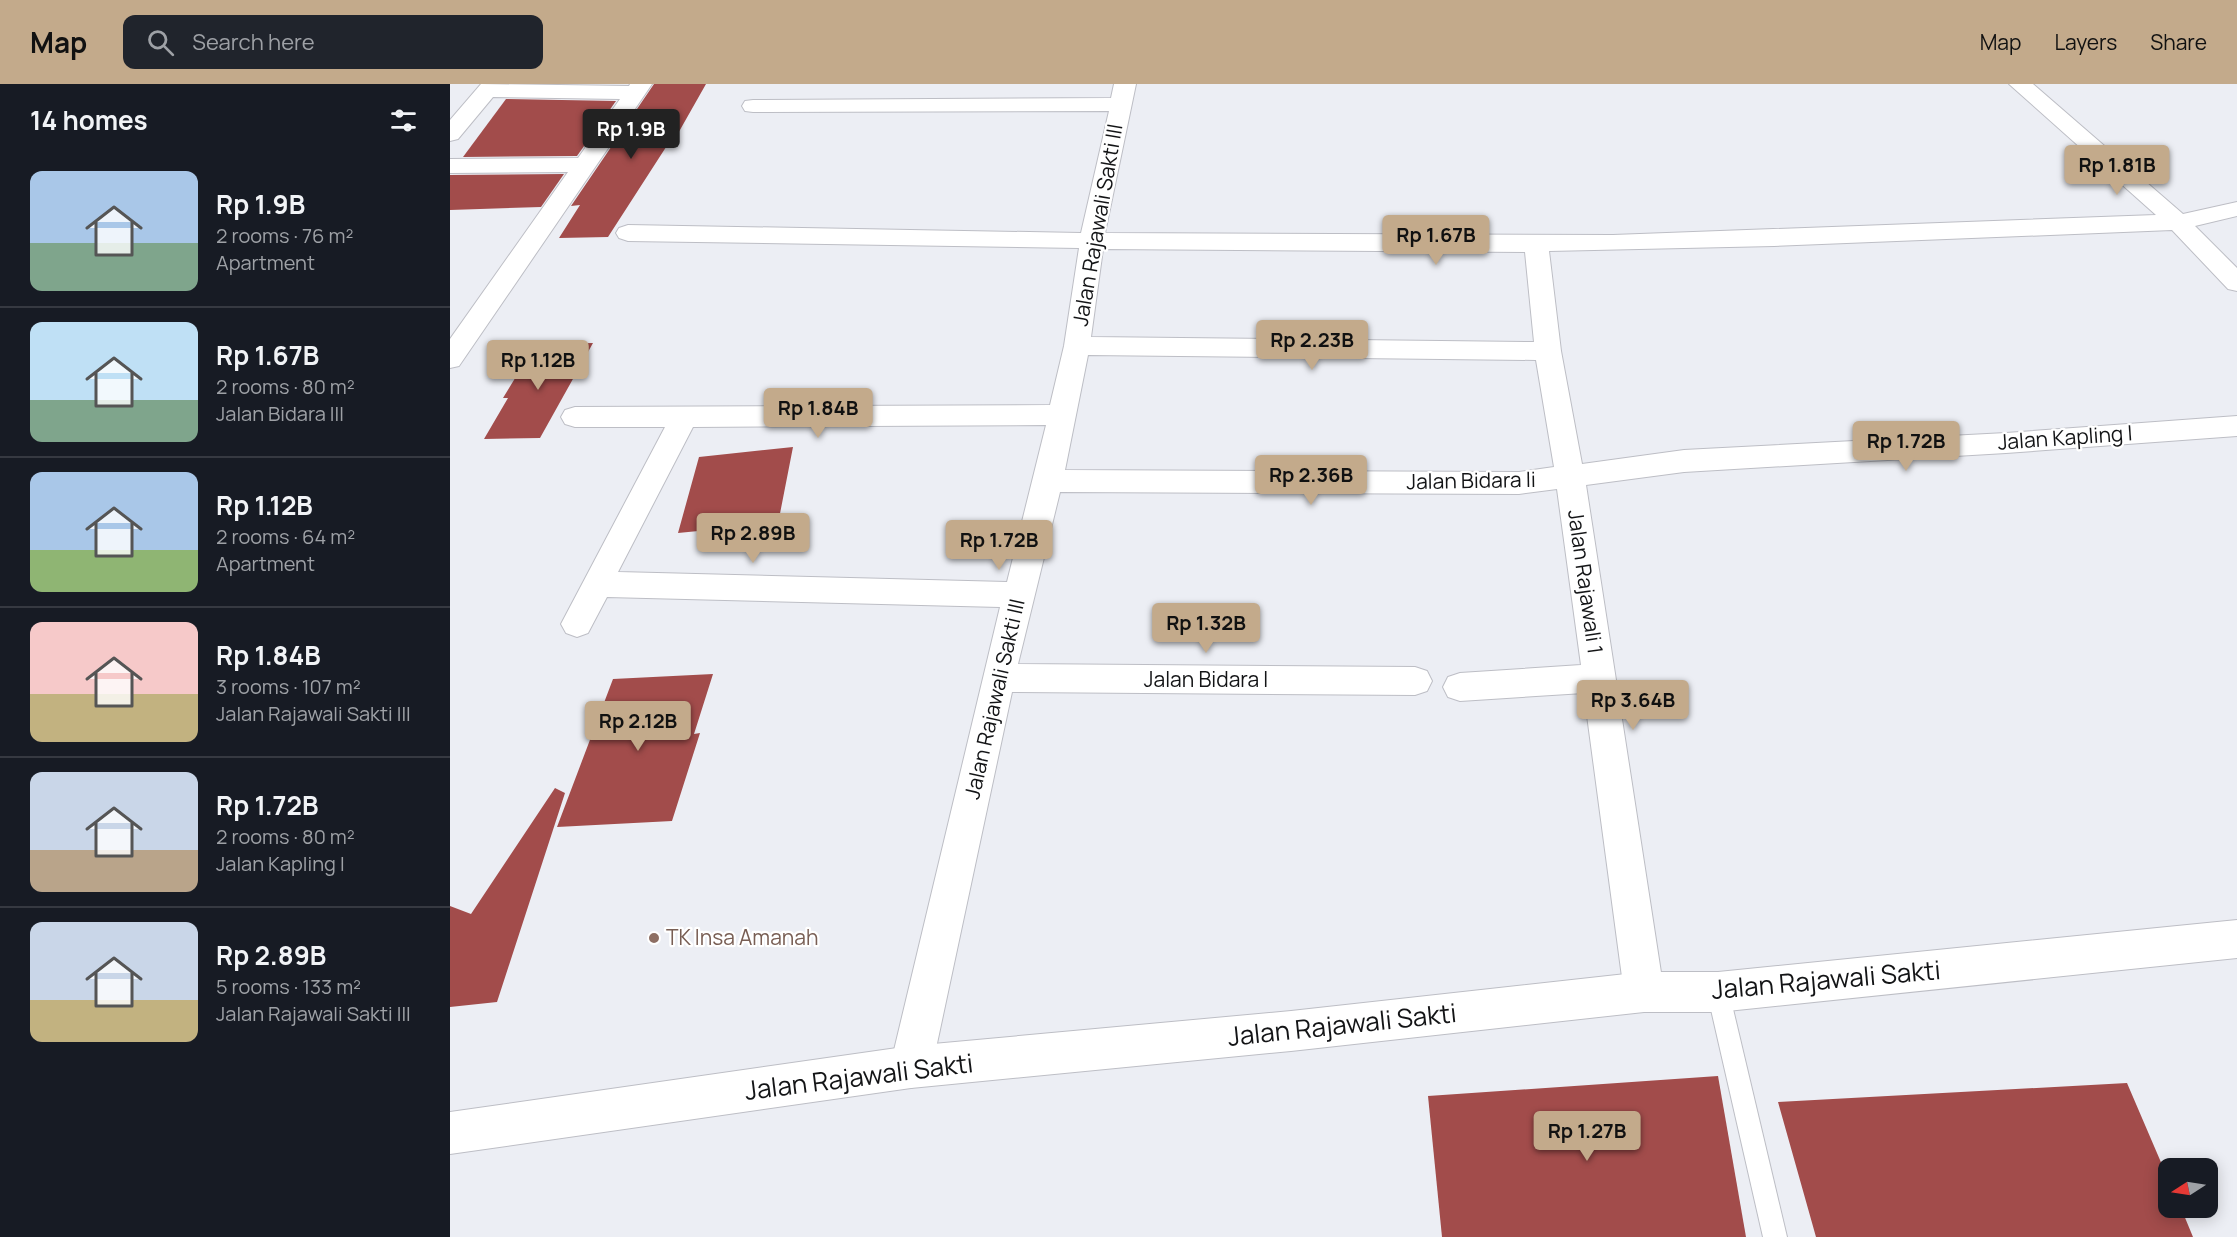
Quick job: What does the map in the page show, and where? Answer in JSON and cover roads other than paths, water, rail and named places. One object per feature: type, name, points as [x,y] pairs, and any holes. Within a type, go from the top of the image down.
[{"type":"street","points":[[2027,85],[2178,222],[2237,283]]},
{"type":"street","points":[[450,134],[489,87],[638,88]]},
{"type":"street","points":[[450,359],[638,88]]},
{"type":"street","points":[[753,106],[1123,94]]},
{"type":"street","name":"Jalan Rajawali Sakti III","points":[[911,1068],[998,678],[1048,481],[1077,346],[1092,240],[1123,94]]},
{"type":"street","points":[[450,166],[583,165]]},
{"type":"street","points":[[628,233],[1334,245],[1536,244],[1678,241],[2178,222],[2237,209]]},
{"type":"street","name":"Jalan Rajawali 1","points":[[1536,244],[1548,351],[1570,476],[1644,992]]},
{"type":"street","points":[[1077,346],[1548,351]]},
{"type":"street","points":[[575,417],[1061,415]]},
{"type":"street","points":[[577,624],[685,416]]},
{"type":"street","name":"Jalan Kapling I","points":[[1570,476],[1684,461],[2237,426]]},
{"type":"street","name":"Jalan Bidara Ii","points":[[1048,481],[1519,483],[1570,476]]},
{"type":"street","points":[[598,584],[1019,595]]},
{"type":"street","name":"Jalan Bidara I","points":[[998,678],[1415,681]]},
{"type":"street","points":[[1460,687],[1599,678]]},
{"type":"street","name":"Jalan Rajawali Sakti","points":[[450,1133],[911,1068],[1292,1031],[1644,992],[1718,992],[2237,939]]},
{"type":"lane","points":[[1718,992],[1775,1237]]},
{"type":"place","name":"TK Insa Amanah","points":[[654,938]]}]
